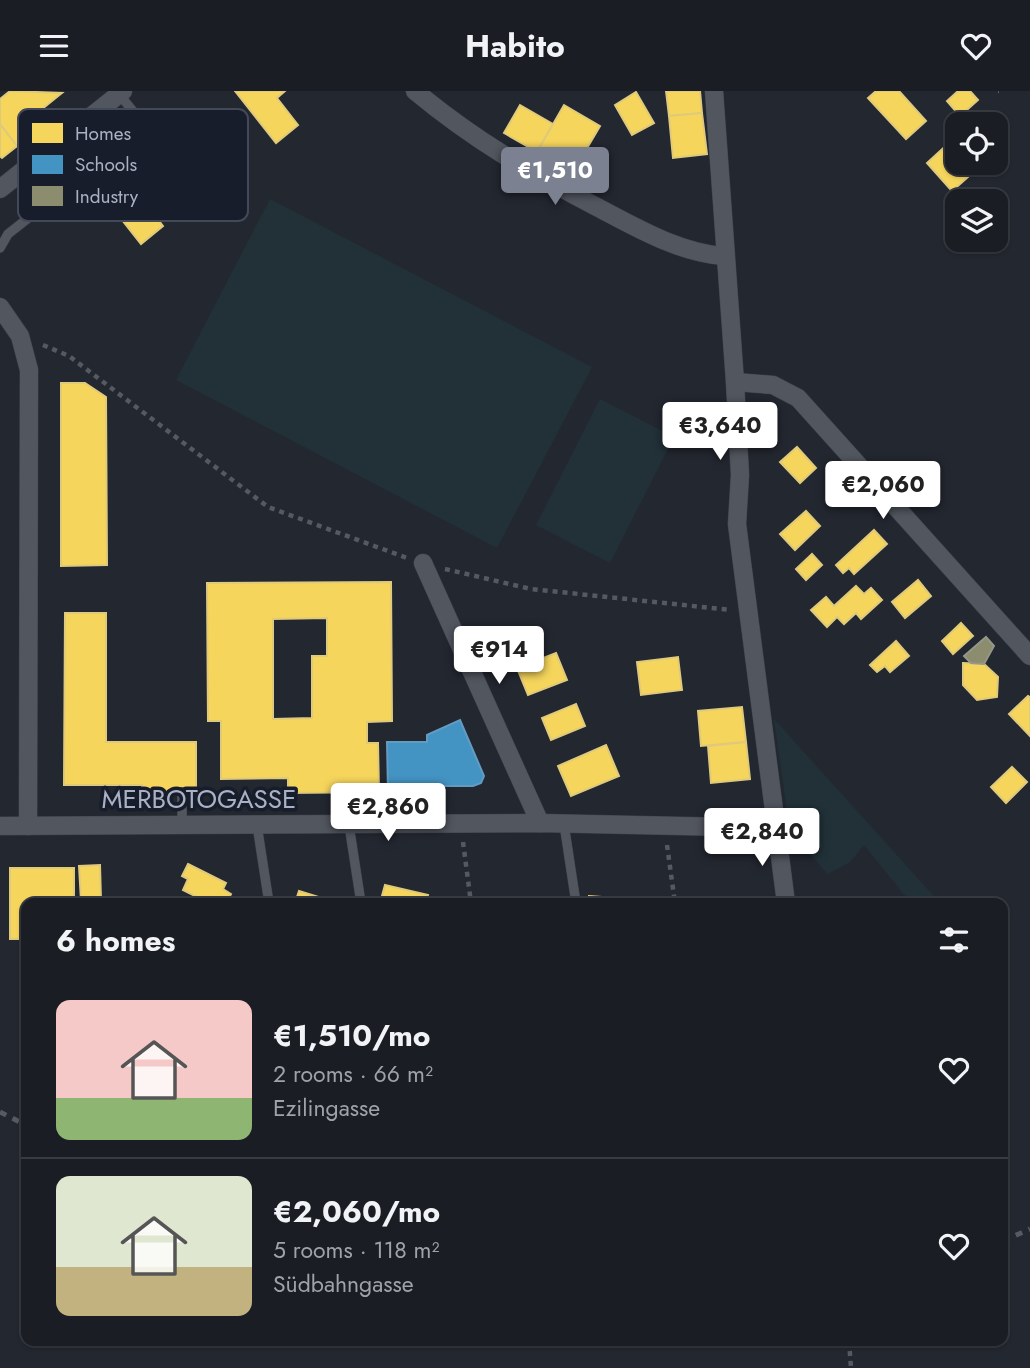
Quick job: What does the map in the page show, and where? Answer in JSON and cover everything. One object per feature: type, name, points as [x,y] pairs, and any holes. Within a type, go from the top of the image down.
[{"type":"street","points":[[415,91],[454,124],[507,160],[624,222],[700,254],[724,256]]},
{"type":"street","points":[[714,91],[740,475],[737,524],[785,898]]},
{"type":"street","points":[[99,109],[120,92]]},
{"type":"street","points":[[0,188],[18,174]]},
{"type":"street","points":[[0,307],[20,336],[29,370],[28,826]]},
{"type":"street","points":[[735,382],[773,385],[798,398],[1030,656]]},
{"type":"street","points":[[423,563],[540,823]]},
{"type":"street","name":"MERBOTOGASSE","points":[[0,826],[540,823],[775,828]]},
{"type":"lane","points":[[120,92],[132,109]]},
{"type":"lane","points":[[0,248],[8,234],[24,221]]},
{"type":"lane","points":[[182,825],[183,792]]},
{"type":"lane","points":[[564,824],[575,898]]},
{"type":"lane","points":[[257,825],[268,898]]},
{"type":"lane","points":[[349,825],[360,898]]},
{"type":"path","points":[[20,336],[69,356],[268,507],[423,563],[531,589],[735,611],[749,609]]},
{"type":"path","points":[[461,824],[470,898]]},
{"type":"path","points":[[665,827],[674,898]]},
{"type":"path","points":[[849,1346],[851,1368]]},
{"type":"shaded area","points":[[270,199],[592,367],[497,548],[176,380]]},
{"type":"shaded area","points":[[600,399],[674,437],[610,563],[536,525]]},
{"type":"shaded area","points":[[774,719],[935,898],[907,898],[864,845],[850,862],[828,874],[790,832]]},
{"type":"building: Homes","points":[[10,91],[62,93],[42,109],[18,109],[17,146],[0,124],[0,99]]},
{"type":"building: Homes","points":[[235,91],[285,91],[277,98],[298,125],[276,143]]},
{"type":"building: Homes","points":[[666,91],[700,91],[702,113],[669,116]]},
{"type":"building: Homes","points":[[876,91],[899,91],[926,121],[906,139],[868,98]]},
{"type":"building: Homes","points":[[958,91],[970,91],[978,100],[964,112],[957,112],[947,101]]},
{"type":"building: Homes","points":[[636,92],[654,123],[632,135],[615,105]]},
{"type":"building: Homes","points":[[520,105],[553,124],[537,152],[504,133]]},
{"type":"building: Homes","points":[[564,105],[600,126],[573,172],[537,152]]},
{"type":"building: Homes","points":[[702,113],[707,154],[673,158],[669,116]]},
{"type":"building: Homes","points":[[0,124],[17,146],[2,158],[0,156]]},
{"type":"building: Homes","points":[[945,146],[945,175],[970,175],[954,189],[950,189],[927,163]]},
{"type":"building: Homes","points":[[123,221],[159,221],[163,226],[141,244]]},
{"type":"building: Homes","points":[[61,383],[85,383],[106,397],[107,565],[61,566]]},
{"type":"building: Homes","points":[[797,447],[816,468],[800,483],[780,462]]},
{"type":"building: Homes","points":[[806,511],[820,526],[795,550],[780,534]]},
{"type":"building: Homes","points":[[874,530],[887,544],[854,574],[849,568],[843,573],[836,565]]},
{"type":"building: Homes","points":[[812,554],[822,565],[806,580],[796,569]]},
{"type":"building: Homes","points":[[918,580],[931,596],[905,618],[892,602]]},
{"type":"building: Homes","points":[[391,582],[392,721],[367,722],[367,743],[378,743],[379,792],[288,793],[288,778],[221,779],[221,721],[208,721],[207,583]],"holes":[[[327,618],[327,656],[312,656],[312,718],[273,719],[273,619]]]},
{"type":"building: Homes","points":[[856,586],[864,594],[871,588],[882,600],[861,619],[856,613],[844,624],[837,617],[827,627],[811,610],[826,597],[834,606]]},
{"type":"building: Homes","points":[[65,613],[106,613],[106,742],[196,742],[196,792],[142,792],[142,785],[64,785]]},
{"type":"building: Homes","points":[[961,623],[973,636],[953,654],[942,641]]},
{"type":"building: Homes","points":[[896,641],[909,656],[890,672],[885,666],[877,672],[870,665]]},
{"type":"building: Homes","points":[[556,653],[567,680],[528,695],[517,668]]},
{"type":"building: Homes","points":[[678,657],[682,690],[641,695],[637,662]]},
{"type":"building: Homes","points":[[963,663],[984,664],[998,677],[997,697],[977,700],[963,685]]},
{"type":"building: Homes","points":[[1030,697],[1030,736],[1009,714]]},
{"type":"building: Homes","points":[[576,704],[585,726],[551,740],[542,718]]},
{"type":"building: Homes","points":[[742,707],[746,742],[701,746],[698,711]]},
{"type":"building: Homes","points":[[746,742],[750,779],[711,783],[708,746]]},
{"type":"building: Homes","points":[[606,745],[619,776],[571,796],[558,766]]},
{"type":"building: Homes","points":[[1012,767],[1027,782],[1006,803],[991,787]]},
{"type":"building: Homes","points":[[188,864],[226,883],[223,889],[231,894],[229,898],[199,898],[183,890],[188,879],[182,876]]},
{"type":"building: Homes","points":[[100,865],[101,898],[81,898],[79,866]]},
{"type":"building: Homes","points":[[10,868],[74,868],[74,898],[21,898],[21,939],[10,939]]},
{"type":"building: Homes","points":[[385,885],[428,895],[427,898],[381,898]]},
{"type":"building: Homes","points":[[299,891],[322,898],[297,898]]},
{"type":"building: Schools","points":[[460,720],[484,776],[481,783],[473,786],[427,786],[428,792],[388,792],[387,742],[427,742],[427,735]]},
{"type":"building: Industry","points":[[986,637],[994,646],[984,664],[971,663],[964,656]]},
{"type":"railway","points":[[0,1112],[21,1122]]},
{"type":"railway","points":[[1008,1239],[1030,1229]]}]
